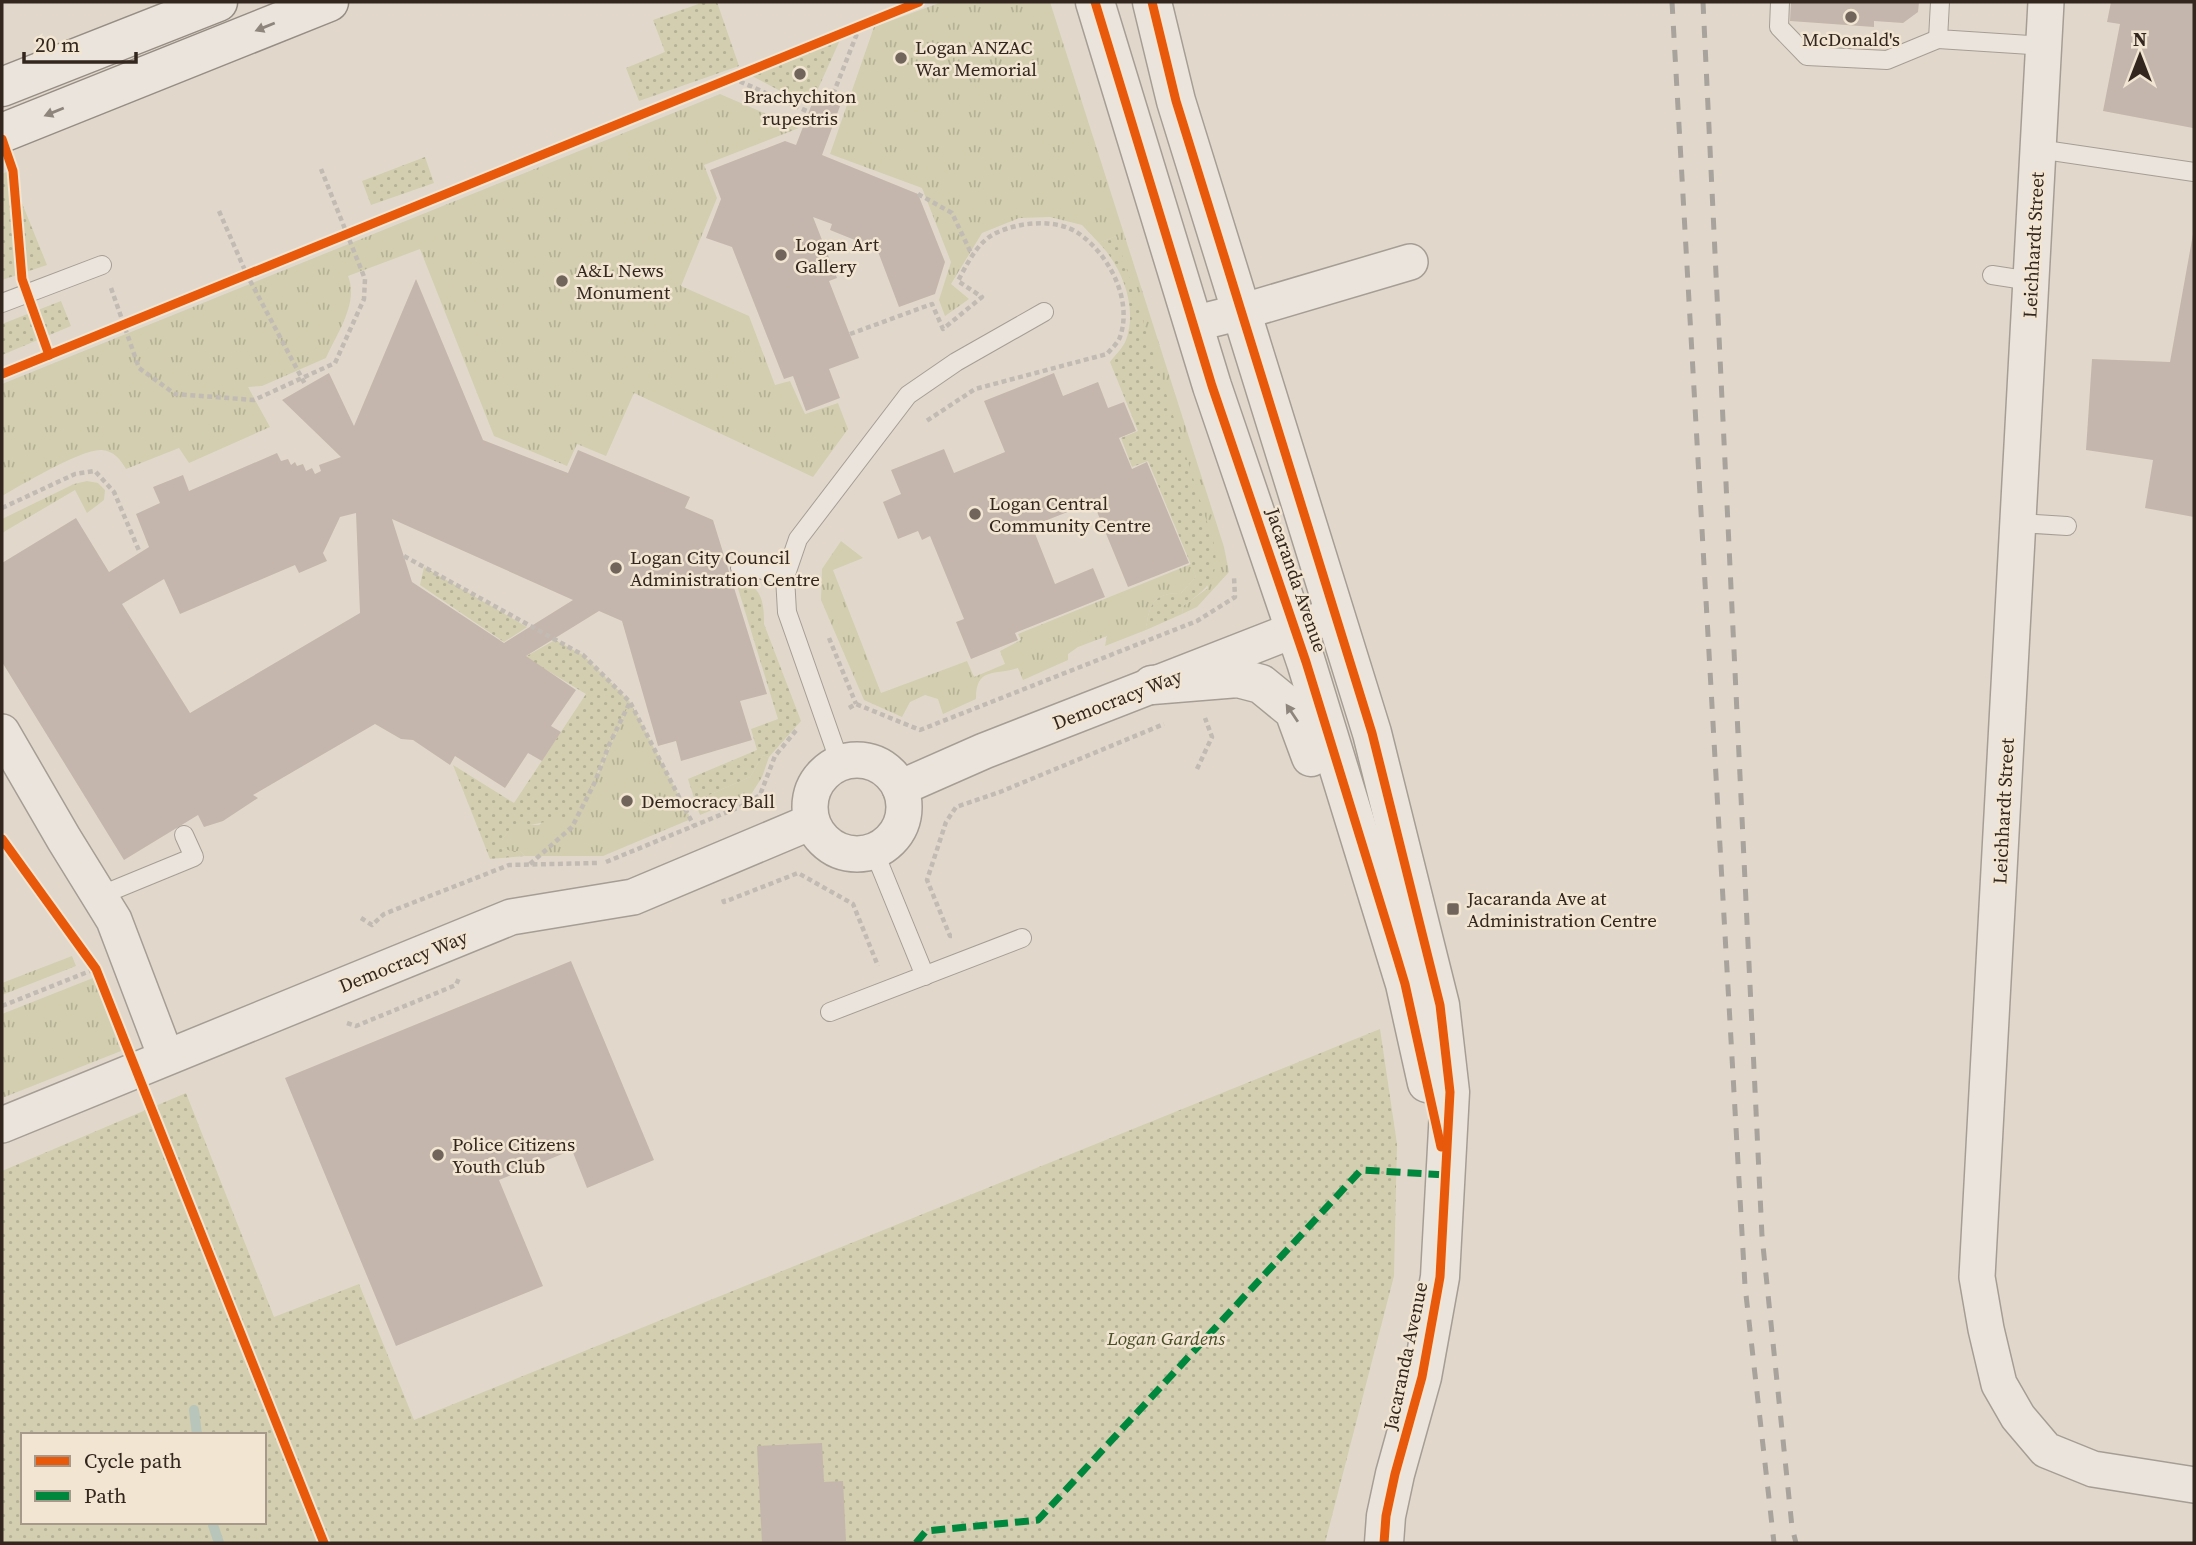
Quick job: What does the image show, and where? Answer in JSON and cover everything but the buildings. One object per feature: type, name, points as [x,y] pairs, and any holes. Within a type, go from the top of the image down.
[{"type":"street","points":[[2,87],[218,2]]},
{"type":"street","points":[[2,133],[329,2]]},
{"type":"street","name":"Jacaranda Avenue","points":[[1095,2],[1192,324],[1295,628],[1396,954],[1422,1057],[1446,1175]]},
{"type":"street","name":"Jacaranda Avenue","points":[[1152,2],[1176,101],[1372,733],[1440,1005],[1450,1092],[1440,1277],[1422,1377],[1386,1516],[1384,1543]]},
{"type":"street","name":"Leichhardt Street","points":[[2046,2],[2031,281],[2011,445],[2018,523],[1978,1277],[1986,1329],[1999,1384],[2018,1417],[2046,1450],[2093,1469],[2194,1485]]},
{"type":"street","points":[[1192,324],[1410,262]]},
{"type":"street","name":"Democracy Way","points":[[900,788],[984,751],[1335,614]]},
{"type":"street","points":[[1152,685],[1238,678],[1261,684],[1294,711],[1352,883],[1396,954]]},
{"type":"street","points":[[2,732],[114,920],[166,1057]]},
{"type":"street","points":[[868,761],[887,771],[900,788],[904,803],[900,825],[887,843],[874,851],[844,853],[829,846],[818,835],[811,822],[809,807],[817,780],[840,763],[868,761]]},
{"type":"street","name":"Democracy Way","points":[[2,1125],[511,917],[633,897],[811,822]]},
{"type":"lane","points":[[1780,2],[1779,27],[1807,56],[1887,61],[1938,39],[2044,46]]},
{"type":"lane","points":[[1938,39],[1940,2]]},
{"type":"lane","points":[[2038,149],[2194,172]]},
{"type":"lane","points":[[2,303],[102,265]]},
{"type":"lane","points":[[1992,275],[2031,281]]},
{"type":"lane","points":[[840,763],[787,612],[785,577],[797,539],[908,395],[956,362],[1044,312]]},
{"type":"lane","points":[[2018,523],[2067,526]]},
{"type":"lane","points":[[740,568],[753,567],[785,577]]},
{"type":"lane","points":[[99,896],[194,858],[184,835]]},
{"type":"lane","points":[[874,851],[925,976]]},
{"type":"lane","points":[[831,1012],[1022,938]]},
{"type":"path","points":[[847,31],[872,21]]},
{"type":"path","points":[[830,102],[860,26]]},
{"type":"path","points":[[719,83],[745,73]]},
{"type":"path","points":[[732,78],[808,112]]},
{"type":"path","points":[[102,265],[139,368],[175,394],[254,400],[335,363],[364,299],[365,279],[321,169]]},
{"type":"path","points":[[918,194],[953,214],[972,255]]},
{"type":"path","points":[[219,211],[247,275],[306,386]]},
{"type":"path","points":[[335,238],[360,228]]},
{"type":"path","points":[[234,279],[259,269]]},
{"type":"path","points":[[111,330],[135,320]]},
{"type":"path","points":[[2,508],[75,474],[95,471],[114,492],[140,553]]},
{"type":"path","points":[[404,556],[583,655],[630,702],[694,825],[724,902],[797,873],[853,904],[879,968],[868,973]]},
{"type":"path","points":[[361,918],[372,925],[384,914],[509,865],[603,863],[741,806],[760,794],[775,756],[798,728],[856,705],[920,730],[1197,621],[1235,597],[1234,571]]},
{"type":"path","points":[[530,864],[572,827],[630,702]]},
{"type":"path","points":[[1197,769],[1212,737],[1201,709]]},
{"type":"path","points":[[962,931],[950,936],[927,880],[946,822],[956,807],[1000,792],[1176,719]]},
{"type":"path","points":[[88,958],[101,982]]},
{"type":"path","points":[[2,1006],[96,969]]},
{"type":"green space","points":[[704,2],[717,2],[739,66],[639,101],[626,68],[665,52],[653,20]]},
{"type":"green space","points":[[942,2],[1050,2],[1224,547],[1229,572],[1197,607],[1182,614],[1183,606],[1208,588],[1116,236],[1099,243],[1082,225],[1050,217],[1019,218],[982,233],[951,284],[969,299],[945,316],[939,300],[951,262],[922,188],[830,154],[874,27]]},
{"type":"green space","points":[[840,40],[817,91],[801,102],[752,76]]},
{"type":"green space","points":[[720,94],[799,128],[704,165],[717,198],[681,286],[749,316],[775,385],[790,381],[805,414],[838,403],[848,429],[813,477],[634,393],[606,456],[577,444],[567,466],[494,436],[420,249],[348,276],[351,286],[349,307],[326,358],[262,386],[248,387],[270,427],[189,463],[179,448],[126,469],[114,454],[102,450],[93,451],[52,468],[2,496],[2,384]]},
{"type":"green space","points":[[425,157],[434,183],[371,205],[362,181]]},
{"type":"green space","points":[[9,171],[47,265],[2,280],[2,174]]},
{"type":"green space","points":[[1116,236],[1215,547],[1216,559],[1210,582],[1183,606],[1182,614],[1146,630],[1154,602],[1164,595],[1181,593],[1196,577],[1148,461],[1132,467],[1121,438],[1138,431],[1110,362],[1126,340],[1129,301],[1115,264],[1099,243]]},
{"type":"green space","points":[[61,301],[71,326],[2,355],[2,324]]},
{"type":"green space","points":[[87,481],[98,483],[105,490],[104,500],[87,513],[75,490],[2,533],[2,519],[74,484]]},
{"type":"green space","points":[[841,541],[863,558],[833,570],[881,693],[967,661],[974,677],[1005,664],[1000,651],[1021,640],[1018,634],[1191,564],[1196,577],[1181,593],[1164,595],[1154,602],[1146,630],[1105,646],[1107,636],[1078,647],[1068,654],[1068,660],[1023,680],[1018,668],[988,674],[979,681],[976,699],[943,714],[938,699],[925,695],[910,702],[902,717],[864,700],[821,600],[822,569]]},
{"type":"green space","points":[[424,567],[527,627],[504,642],[420,585]]},
{"type":"green space","points":[[736,582],[751,586],[760,595],[764,624],[801,721],[769,757],[763,755],[750,777],[695,801],[688,779],[757,750],[751,729],[778,719]]},
{"type":"green space","points":[[555,640],[583,655],[630,702],[583,804],[565,818],[510,829],[502,840],[502,848],[520,851],[525,856],[490,859],[453,765],[514,803],[586,694],[525,657]]},
{"type":"green space","points":[[630,702],[691,819],[603,856],[525,856],[520,851],[502,848],[502,840],[510,829],[523,825],[539,825],[599,772]]},
{"type":"green space","points":[[763,755],[769,757],[762,777],[752,793],[700,815],[695,801],[750,777]]},
{"type":"green space","points":[[72,956],[76,966],[2,995],[2,983]]},
{"type":"green space","points":[[93,978],[121,1051],[2,1098],[2,1014]]},
{"type":"green space","name":"Logan Gardens","points":[[1380,1029],[1397,1144],[1394,1276],[1325,1543],[2,1543],[2,1171],[186,1093],[274,1317],[359,1284],[414,1420]]},
{"type":"waterway","points":[[194,1410],[197,1433]]},
{"type":"waterway","points":[[213,1524],[219,1543]]},
{"type":"railway","points":[[1672,2],[1745,1286],[1774,1543]]},
{"type":"railway","points":[[1703,2],[1762,1236],[1792,1527],[1796,1543]]},
{"type":"marked path","points":[[916,1543],[926,1531],[1038,1520],[1361,1170],[1446,1175]]},
{"type":"cycle path","points":[[2,374],[919,2]]},
{"type":"cycle path","points":[[1095,2],[1212,386],[1306,662],[1396,954],[1441,1147]]},
{"type":"cycle path","points":[[1152,2],[1176,101],[1372,733],[1440,1005],[1450,1092],[1440,1277],[1422,1377],[1386,1516],[1384,1543]]},
{"type":"cycle path","points":[[2,139],[13,171],[22,279],[49,355]]},
{"type":"cycle path","points":[[2,839],[96,969],[324,1543]]},
{"type":"place","name":"McDonald's","points":[[1851,17]]},
{"type":"place","name":"Logan ANZAC War Memorial","points":[[901,58]]},
{"type":"place","name":"Brachychiton rupestris","points":[[800,74]]},
{"type":"place","name":"Logan Art Gallery","points":[[781,255]]},
{"type":"place","name":"A&L News Monument","points":[[562,281]]},
{"type":"place","name":"Logan Central Community Centre","points":[[975,514]]},
{"type":"place","name":"Logan City Council Administration Centre","points":[[616,568]]},
{"type":"place","name":"Democracy Ball","points":[[627,801]]},
{"type":"place","name":"Jacaranda Ave at Administration Centre","points":[[1453,909]]},
{"type":"place","name":"Police Citizens Youth Club","points":[[438,1155]]}]
